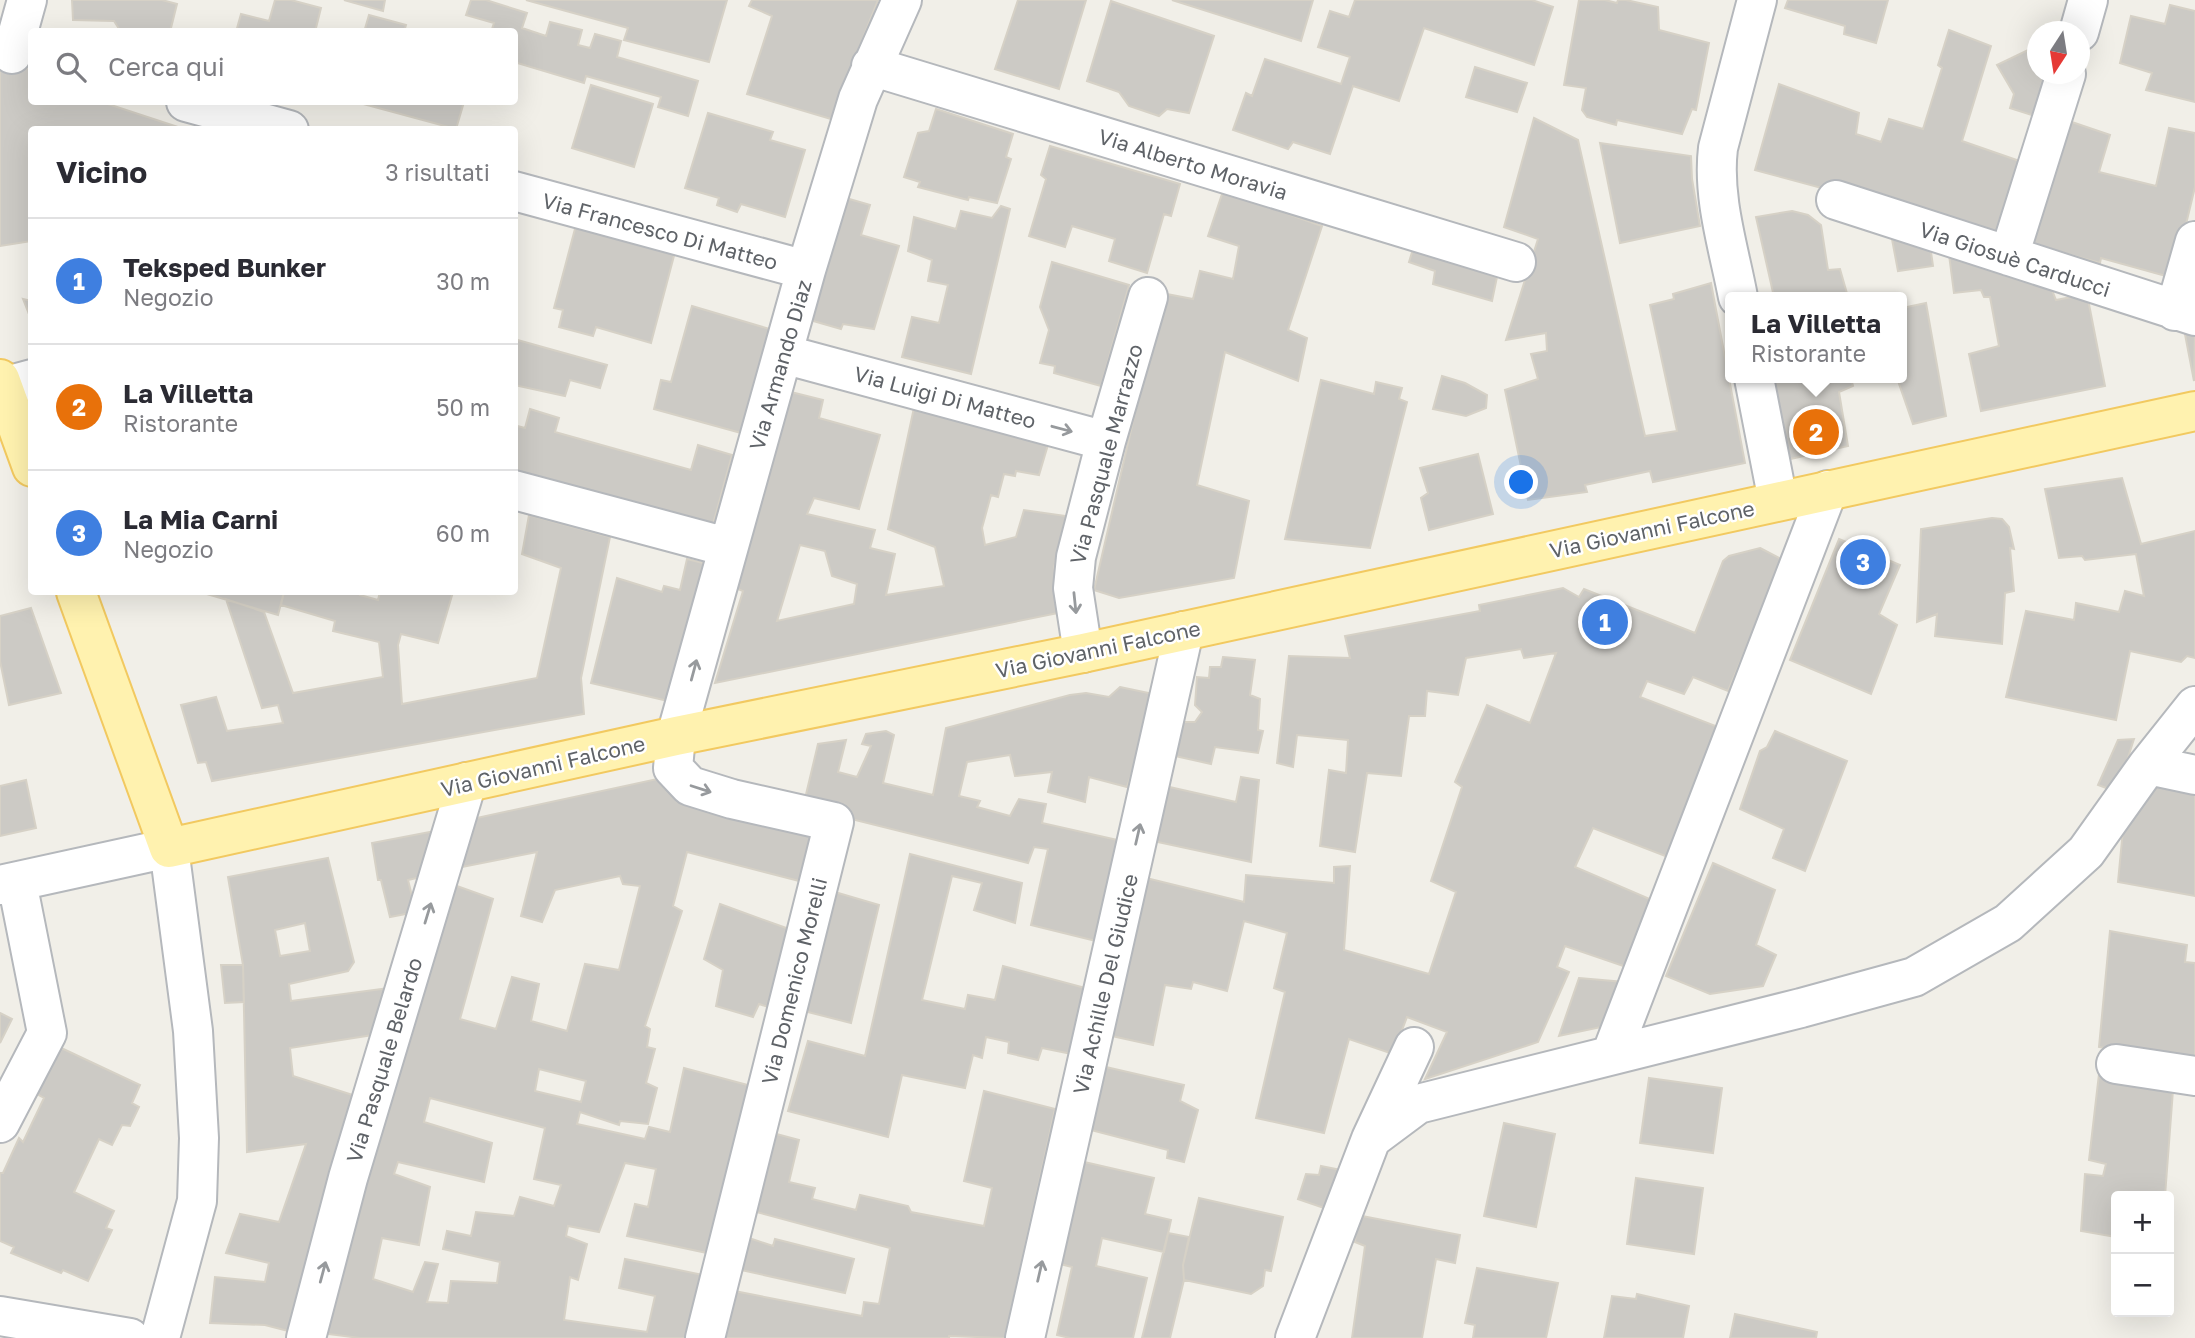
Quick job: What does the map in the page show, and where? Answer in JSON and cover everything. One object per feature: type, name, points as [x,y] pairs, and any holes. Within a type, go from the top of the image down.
[{"type":"main road","points":[[11,382],[28,451]]},
{"type":"main road","name":"Via Giovanni Falcone","points":[[169,848],[676,736],[1083,653],[2195,411]]},
{"type":"main road","points":[[77,595],[169,848]]},
{"type":"street","points":[[15,55],[27,0]]},
{"type":"street","name":"Via Armando Diaz","points":[[676,736],[806,270],[858,99],[902,0]]},
{"type":"street","points":[[1737,292],[1715,171],[1718,148],[1757,0]]},
{"type":"street","points":[[2082,21],[2088,0]]},
{"type":"street","name":"Via Alberto Moravia","points":[[871,66],[1516,262]]},
{"type":"street","points":[[2009,256],[2063,84]]},
{"type":"street","points":[[197,105],[274,126]]},
{"type":"street","name":"Via Francesco Di Matteo","points":[[518,192],[806,270]]},
{"type":"street","name":"Via Giosuè Carducci","points":[[1836,200],[2185,314]]},
{"type":"street","points":[[2185,314],[2195,241]]},
{"type":"street","name":"Via Pasquale Marrazzo","points":[[1083,653],[1073,588],[1076,557],[1106,440],[1148,297]]},
{"type":"street","name":"Via Luigi Di Matteo","points":[[783,354],[1106,440]]},
{"type":"street","points":[[1755,383],[1778,501]]},
{"type":"street","points":[[1611,1055],[1828,490]]},
{"type":"street","points":[[518,491],[727,547]]},
{"type":"street","name":"Via Achille Del Giudice","points":[[1025,1338],[1184,631]]},
{"type":"street","points":[[1371,1139],[1418,1104],[1914,977],[2008,923],[2086,852],[2148,765],[2195,706]]},
{"type":"street","name":"Via Domenico Morelli","points":[[676,736],[673,768],[690,786],[732,799],[834,822],[705,1338]]},
{"type":"street","points":[[2148,765],[2195,775]]},
{"type":"street","name":"Via Pasquale Belardo","points":[[306,1338],[348,1178],[467,782]]},
{"type":"street","points":[[160,1338],[197,1201],[199,1138],[193,1031],[169,848]]},
{"type":"street","name":"Via Giovanni Falcone","points":[[8,884],[169,848]]},
{"type":"street","points":[[0,1123],[47,1033],[8,884]]},
{"type":"street","points":[[1296,1338],[1371,1139],[1414,1047]]},
{"type":"street","points":[[2116,1064],[2195,1076]]},
{"type":"street","points":[[0,1316],[130,1338]]},
{"type":"building","points":[[72,0],[162,0],[177,4],[171,28],[118,28],[114,21],[73,20]]},
{"type":"building","points":[[275,0],[291,0],[321,8],[316,28],[237,28],[241,14],[269,21]]},
{"type":"building","points":[[344,0],[385,0],[383,11]]},
{"type":"building","points":[[471,0],[486,0],[527,13],[522,28],[546,36],[550,22],[582,30],[578,45],[590,48],[595,34],[621,41],[617,57],[698,81],[688,116],[658,107],[661,97],[586,76],[584,83],[518,63],[518,28],[492,28],[494,23],[466,15]]},
{"type":"building","points":[[526,0],[727,0],[709,62],[624,40],[628,28]]},
{"type":"building","points":[[752,0],[878,0],[831,119],[747,94],[772,16],[749,6]]},
{"type":"building","points":[[1018,0],[1086,0],[1059,89],[995,69]]},
{"type":"building","points":[[1172,0],[1313,0],[1301,41]]},
{"type":"building","points":[[1355,0],[1532,0],[1553,7],[1534,65],[1424,28],[1399,101],[1353,86],[1330,154],[1293,142],[1288,149],[1233,130],[1246,93],[1252,96],[1265,59],[1341,84],[1350,57],[1318,47],[1330,11],[1349,17]]},
{"type":"building","points":[[1579,0],[1617,3],[1618,0],[1626,0],[1658,7],[1659,30],[1709,43],[1696,110],[1692,109],[1682,134],[1617,120],[1616,125],[1587,117],[1582,110],[1586,88],[1564,85]]},
{"type":"building","points":[[1788,0],[1888,0],[1876,43],[1844,34],[1845,26],[1785,8]]},
{"type":"building","points":[[1111,1],[1214,36],[1189,113],[1167,109],[1159,116],[1129,106],[1119,92],[1087,81]]},
{"type":"building","points":[[2170,5],[2195,11],[2195,102],[2146,90],[2152,73],[2120,63],[2131,16],[2165,24]]},
{"type":"building","points":[[369,15],[406,25],[405,28],[365,28]]},
{"type":"building","points":[[1949,30],[1991,46],[1962,141],[2028,164],[2007,238],[1755,170],[1779,84],[1859,113],[1856,134],[1881,142],[1889,119],[1923,129],[1942,68],[1938,65]]},
{"type":"building","points":[[2027,50],[2027,84],[2051,84],[2044,119],[2010,108],[2014,94],[1997,65]]},
{"type":"building","points":[[0,61],[28,68],[28,105],[111,105],[175,126],[28,126],[28,242],[0,246]]},
{"type":"building","points":[[1475,67],[1527,83],[1517,112],[1466,97]]},
{"type":"building","points":[[591,85],[653,104],[634,167],[572,148]]},
{"type":"building","points":[[367,105],[463,105],[457,126],[445,126]]},
{"type":"building","points":[[936,109],[1013,134],[1006,157],[1011,159],[997,203],[969,197],[968,200],[918,187],[920,182],[904,177],[918,133],[929,131]]},
{"type":"building","points":[[708,113],[773,132],[770,140],[805,150],[785,217],[741,204],[737,212],[717,205],[719,198],[685,188]]},
{"type":"building","points":[[1534,118],[1578,140],[1645,436],[1677,431],[1650,305],[1674,299],[1673,294],[1711,283],[1725,357],[1725,383],[1730,383],[1745,463],[1653,482],[1650,471],[1585,485],[1587,492],[1528,500],[1505,390],[1538,379],[1531,354],[1547,351],[1546,333],[1506,340],[1538,239],[1504,227]]},
{"type":"building","points":[[2063,119],[2110,135],[2099,172],[2156,186],[2169,128],[2195,133],[2195,187],[2173,278],[2101,258],[2100,263],[2022,241]]},
{"type":"building","points":[[1600,143],[1691,156],[1700,226],[1620,243]]},
{"type":"building","points":[[1050,146],[1180,184],[1171,216],[1164,214],[1147,273],[1109,261],[1115,239],[1072,226],[1065,247],[1029,236],[1046,179],[1041,175]]},
{"type":"building","points":[[1223,191],[1322,226],[1288,330],[1307,338],[1298,381],[1225,352],[1197,485],[1249,501],[1234,578],[1119,598],[1094,590],[1150,348],[1156,292],[1193,299],[1200,271],[1233,279],[1239,246],[1208,236]]},
{"type":"building","points":[[839,196],[870,205],[861,235],[899,246],[874,329],[843,324],[841,329],[803,318]]},
{"type":"building","points":[[1001,206],[1010,209],[971,374],[902,357],[912,317],[939,323],[948,285],[928,281],[932,260],[908,251],[914,217],[956,229],[961,211],[992,218]]},
{"type":"building","points":[[1792,211],[1808,215],[1821,225],[1828,270],[1840,269],[1847,292],[1773,292],[1756,217]]},
{"type":"building","points":[[576,225],[675,252],[651,343],[596,327],[593,336],[559,327],[563,310],[554,308]]},
{"type":"building","points":[[1891,234],[1930,245],[1933,266],[1898,271]]},
{"type":"building","points":[[1948,247],[2048,280],[2056,300],[2087,294],[2105,386],[1981,411],[1969,354],[1999,346],[1990,297],[1984,297],[1981,290],[1954,293]]},
{"type":"building","points":[[1413,249],[1497,277],[1492,301],[1433,284],[1435,271],[1409,262]]},
{"type":"building","points":[[1052,262],[1129,285],[1101,386],[1054,373],[1055,366],[1040,363],[1049,330],[1040,307]]},
{"type":"building","points":[[1926,303],[1946,416],[1913,424],[1899,383],[1907,383],[1907,307]]},
{"type":"building","points":[[692,306],[773,330],[741,433],[654,409],[661,380],[671,382]]},
{"type":"building","points":[[2183,324],[2195,328],[2194,381]]},
{"type":"building","points":[[518,340],[607,365],[600,388],[570,380],[565,396],[518,386]]},
{"type":"building","points":[[1442,376],[1465,383],[1487,395],[1486,408],[1466,416],[1433,409]]},
{"type":"building","points":[[1321,380],[1374,394],[1376,382],[1402,388],[1399,399],[1407,402],[1370,548],[1285,539]]},
{"type":"building","points":[[1770,383],[1852,383],[1853,386],[1839,392],[1848,446],[1786,460]]},
{"type":"building","points":[[787,391],[823,400],[819,418],[880,435],[859,509],[814,498],[807,514],[875,530],[870,548],[895,554],[886,595],[944,586],[935,547],[888,529],[915,403],[1050,438],[1039,475],[1016,471],[1015,476],[1004,474],[998,497],[991,495],[982,528],[985,545],[1016,537],[1024,510],[1066,516],[1054,568],[1063,612],[715,683],[743,591],[735,588]],"holes":[[[800,545],[825,551],[832,576],[857,584],[854,604],[777,621]]]},
{"type":"building","points":[[530,409],[559,418],[555,432],[691,470],[698,445],[732,455],[712,528],[518,474],[518,426],[525,428]]},
{"type":"building","points":[[1478,454],[1493,514],[1429,530],[1421,498],[1428,493],[1420,468]]},
{"type":"building","points":[[2122,478],[2141,544],[2195,531],[2195,658],[2187,656],[2181,662],[2130,651],[2116,720],[2006,697],[2026,611],[2074,620],[2076,603],[2119,612],[2125,591],[2144,596],[2136,554],[2085,560],[2082,556],[2059,558],[2045,489]]},
{"type":"building","points":[[529,515],[610,537],[581,678],[584,714],[212,781],[206,762],[198,763],[181,705],[216,697],[227,731],[283,723],[278,705],[262,708],[226,599],[264,612],[293,693],[383,677],[379,642],[333,631],[335,621],[281,605],[283,595],[360,595],[378,600],[379,595],[452,595],[438,643],[401,634],[398,645],[402,704],[537,678],[561,568],[522,554]]},
{"type":"building","points":[[1992,518],[2002,519],[2009,527],[2014,549],[2010,548],[2014,591],[2005,593],[2002,644],[1935,636],[1937,614],[1917,622],[1921,529]]},
{"type":"building","points":[[1839,539],[1900,565],[1879,614],[1897,625],[1871,694],[1790,660]]},
{"type":"building","points":[[1760,548],[1783,560],[1728,691],[1693,677],[1684,694],[1647,681],[1640,697],[1726,730],[1673,859],[1593,828],[1575,867],[1659,903],[1635,970],[1565,946],[1557,967],[1569,972],[1538,1042],[1425,1079],[1447,1032],[1407,1017],[1393,1054],[1349,1039],[1324,1133],[1256,1118],[1285,992],[1274,988],[1287,933],[1244,921],[1227,991],[1193,982],[1191,989],[1165,985],[1153,1045],[1107,1035],[1138,876],[1244,902],[1246,875],[1334,883],[1334,867],[1350,866],[1344,950],[1429,974],[1456,892],[1431,881],[1462,787],[1455,782],[1487,705],[1530,723],[1556,653],[1524,658],[1521,649],[1466,658],[1458,695],[1427,691],[1425,716],[1409,716],[1401,776],[1367,773],[1355,852],[1320,846],[1329,770],[1346,773],[1348,740],[1297,735],[1293,767],[1277,763],[1289,656],[1350,658],[1345,636],[1480,611],[1479,605],[1563,588],[1579,597],[1584,589],[1695,633],[1723,561],[1729,556]]},
{"type":"building","points":[[687,559],[707,564],[668,701],[591,683],[617,578],[662,592],[664,586],[680,590]]},
{"type":"building","points":[[210,595],[283,595],[278,615]]},
{"type":"building","points":[[31,608],[61,693],[9,705],[0,661],[0,616]]},
{"type":"building","points":[[1223,657],[1255,660],[1250,695],[1260,699],[1258,730],[1263,731],[1258,753],[1215,747],[1211,764],[1175,756],[1182,722],[1195,722],[1202,712],[1195,705],[1197,677],[1209,678],[1210,667],[1221,667]]},
{"type":"building","points":[[1120,687],[1158,695],[1127,787],[1089,777],[1085,802],[1048,792],[1052,772],[1015,776],[1010,755],[967,762],[959,796],[980,801],[977,807],[1010,816],[1019,799],[1046,804],[1042,823],[1122,841],[1100,942],[1031,925],[1048,849],[1034,847],[1028,863],[803,807],[818,744],[846,740],[838,772],[857,777],[871,746],[862,744],[866,734],[886,731],[894,735],[883,783],[933,795],[946,728],[1070,695],[1086,693],[1109,697]]},
{"type":"building","points":[[1775,731],[1847,761],[1805,871],[1773,858],[1784,829],[1740,809],[1760,751],[1767,747]]},
{"type":"building","points":[[2134,739],[2121,779],[2109,789],[2098,785],[2118,740]]},
{"type":"building","points":[[1241,777],[1259,780],[1251,862],[1153,841],[1165,786],[1236,802]]},
{"type":"building","points":[[657,779],[665,789],[816,825],[803,882],[687,852],[673,906],[682,911],[645,1026],[650,1029],[647,1047],[655,1049],[646,1083],[657,1088],[648,1124],[620,1121],[619,1125],[580,1112],[577,1124],[645,1139],[649,1127],[670,1132],[684,1068],[755,1087],[707,1253],[627,1236],[635,1204],[648,1207],[656,1169],[625,1163],[599,1232],[568,1226],[566,1236],[587,1244],[578,1280],[570,1277],[564,1320],[647,1332],[655,1296],[619,1288],[625,1259],[703,1275],[690,1338],[360,1338],[312,1332],[446,882],[493,899],[460,1019],[496,1029],[512,977],[539,984],[531,1021],[567,1031],[585,964],[619,970],[640,886],[623,884],[620,876],[555,890],[542,922],[521,916],[537,852],[447,870],[458,822]],"holes":[[[539,1069],[586,1081],[581,1102],[535,1091]],[[430,1098],[545,1128],[534,1179],[561,1185],[554,1206],[520,1197],[514,1216],[476,1212],[471,1236],[447,1231],[443,1249],[500,1262],[497,1283],[451,1281],[448,1303],[427,1302],[438,1264],[425,1262],[413,1292],[373,1279],[382,1238],[419,1245],[430,1187],[394,1174],[398,1162],[484,1182],[492,1143],[424,1122]]]},
{"type":"building","points":[[26,780],[36,828],[0,836],[0,786]]},
{"type":"building","points":[[2148,781],[2195,794],[2195,896],[2118,882],[2124,819]]},
{"type":"building","points":[[440,830],[430,875],[408,880],[416,912],[390,917],[381,880],[378,880],[372,843]]},
{"type":"building","points":[[910,854],[1022,883],[1015,923],[974,910],[982,883],[952,876],[922,1000],[965,1009],[968,995],[995,1000],[1003,966],[1089,989],[1072,1054],[1042,1048],[1038,1060],[1008,1053],[1009,1042],[986,1037],[982,1058],[973,1055],[965,1088],[902,1075],[888,1137],[788,1111],[808,1041],[865,1056]]},
{"type":"building","points":[[328,858],[354,962],[348,971],[289,984],[291,1001],[397,987],[385,1033],[290,1048],[293,1076],[362,1098],[296,1333],[265,1325],[210,1323],[215,1277],[265,1282],[269,1263],[226,1253],[240,1214],[279,1222],[306,1144],[247,1152],[243,965],[228,877]],"holes":[[[305,923],[310,951],[280,956],[275,930]]]},
{"type":"building","points":[[1713,863],[1775,890],[1756,945],[1776,955],[1763,986],[1710,994],[1666,976]]},
{"type":"building","points":[[828,890],[879,905],[851,1023],[800,1010]]},
{"type":"building","points":[[720,904],[789,929],[771,1008],[759,1004],[753,1017],[716,1006],[723,970],[704,959]]},
{"type":"building","points":[[2110,931],[2187,945],[2185,962],[2195,963],[2195,1064],[2099,1047]]},
{"type":"building","points":[[221,965],[243,965],[244,1002],[225,1003]]},
{"type":"building","points":[[1579,978],[1624,982],[1611,1025],[1559,1036]]},
{"type":"building","points":[[0,1013],[12,1019],[0,1043]]},
{"type":"building","points":[[57,1046],[140,1085],[132,1103],[139,1107],[130,1126],[122,1125],[112,1145],[99,1139],[74,1192],[114,1211],[106,1228],[112,1230],[88,1281],[11,1253],[14,1247],[0,1241],[0,1173],[3,1173],[19,1138],[23,1142],[44,1098],[35,1093]]},
{"type":"building","points":[[1106,1067],[1184,1085],[1180,1101],[1198,1110],[1184,1162],[1167,1158],[1168,1150],[1091,1130]]},
{"type":"building","points":[[2099,1074],[2173,1090],[2165,1191],[2111,1191],[2111,1236],[2081,1231],[2085,1174],[2103,1176],[2106,1164],[2089,1160]]},
{"type":"building","points":[[1649,1078],[1722,1088],[1713,1153],[1640,1143]]},
{"type":"building","points":[[984,1091],[1055,1109],[1005,1338],[711,1338],[724,1289],[862,1316],[864,1302],[879,1304],[890,1248],[749,1210],[769,1132],[799,1140],[789,1182],[815,1188],[812,1199],[856,1210],[860,1195],[908,1206],[911,1212],[984,1226],[992,1188],[964,1181]]},
{"type":"building","points":[[1504,1123],[1555,1134],[1536,1227],[1484,1216]]},
{"type":"building","points":[[1080,1161],[1154,1178],[1145,1214],[1171,1220],[1164,1252],[1102,1238],[1096,1266],[1147,1278],[1133,1338],[1070,1338],[1057,1335],[1072,1267],[1056,1263]]},
{"type":"building","points":[[1321,1166],[1341,1170],[1324,1208],[1298,1199],[1306,1174],[1319,1175]]},
{"type":"building","points":[[1636,1178],[1703,1188],[1694,1254],[1627,1244]]},
{"type":"building","points":[[1199,1198],[1283,1217],[1271,1271],[1265,1270],[1263,1286],[1251,1294],[1184,1280],[1183,1265]]},
{"type":"building","points":[[1357,1215],[1460,1235],[1455,1263],[1436,1259],[1422,1338],[1352,1338],[1365,1246],[1355,1242]]},
{"type":"building","points":[[1168,1233],[1189,1237],[1183,1265],[1184,1280],[1170,1338],[1142,1338]]},
{"type":"building","points":[[743,1236],[773,1246],[775,1239],[854,1259],[845,1293],[732,1268]]},
{"type":"building","points":[[1477,1268],[1558,1283],[1546,1338],[1473,1338],[1475,1325],[1465,1323]]},
{"type":"building","points":[[1637,1294],[1689,1306],[1683,1338],[1604,1338],[1612,1296],[1636,1299]]},
{"type":"building","points":[[1735,1314],[1817,1332],[1816,1338],[1730,1338]]},
{"type":"place","name":"La Villetta","points":[[1816,432]]},
{"type":"place","name":"La Mia Carni","points":[[1863,562]]},
{"type":"place","name":"Teksped Bunker","points":[[1605,622]]}]
